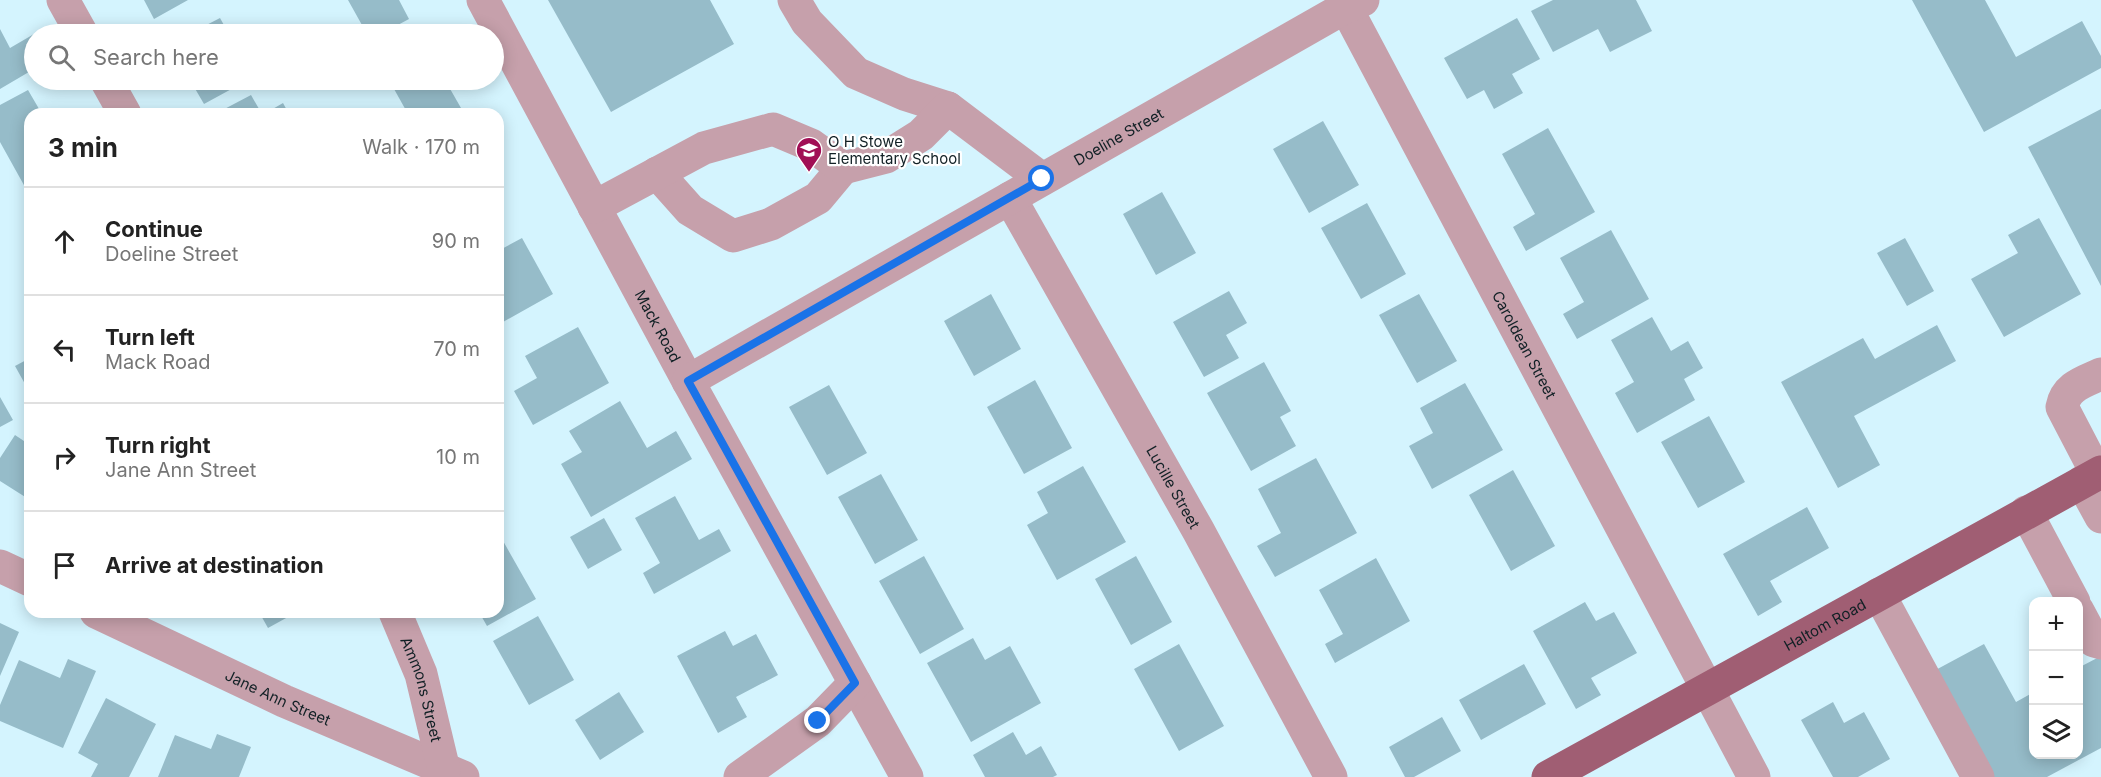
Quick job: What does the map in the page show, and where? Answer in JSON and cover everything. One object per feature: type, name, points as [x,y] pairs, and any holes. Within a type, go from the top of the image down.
[{"type":"main road","name":"Haltom Road","points":[[1548,777],[2094,476]]},
{"type":"street","points":[[63,0],[76,24]]},
{"type":"street","name":"Mack Road","points":[[483,0],[496,24]]},
{"type":"street","points":[[794,0],[807,22],[856,73],[904,94],[948,108],[1042,179]]},
{"type":"street","name":"Doeline Street","points":[[688,381],[1350,2]]},
{"type":"street","name":"Caroldean Street","points":[[1350,2],[1754,777]]},
{"type":"street","name":"Mack Road","points":[[504,39],[688,381],[908,777]]},
{"type":"street","points":[[112,90],[122,108]]},
{"type":"street","points":[[657,173],[690,210],[733,236],[771,224],[818,198],[843,168],[885,157],[921,135],[948,108]]},
{"type":"street","points":[[594,207],[704,148],[773,129],[811,145],[843,168]]},
{"type":"street","name":"Lucille Street","points":[[1010,198],[1198,530],[1331,777]]},
{"type":"street","points":[[2101,374],[2071,389],[2064,397],[2062,407],[2094,476],[2101,517]]},
{"type":"street","points":[[2026,512],[2071,597]]},
{"type":"street","points":[[0,566],[24,577]]},
{"type":"street","points":[[1879,594],[1978,777]]},
{"type":"street","name":"Jane Ann Street","points":[[109,618],[284,702],[454,773]]},
{"type":"street","name":"Ammons Street","points":[[398,618],[421,674],[454,773]]},
{"type":"street","points":[[2083,618],[2094,641],[2101,642]]},
{"type":"street","points":[[740,777],[818,721],[855,683]]},
{"type":"building","points":[[144,0],[188,0],[154,19]]},
{"type":"building","points":[[348,0],[399,0],[409,19],[400,24],[361,24]]},
{"type":"building","points":[[548,0],[710,0],[734,44],[611,112]]},
{"type":"building","points":[[1553,0],[1636,0],[1652,31],[1610,52],[1598,29],[1553,52],[1531,11]]},
{"type":"building","points":[[1912,0],[1985,0],[2016,57],[2082,21],[2101,56],[2101,68],[1984,132]]},
{"type":"building","points":[[220,18],[223,24],[208,24]]},
{"type":"building","points":[[1517,18],[1540,59],[1512,74],[1523,93],[1494,109],[1484,90],[1467,99],[1444,58]]},
{"type":"building","points":[[0,29],[10,48],[24,40],[24,75],[0,89]]},
{"type":"building","points":[[28,90],[38,108],[24,108],[24,185],[0,142],[0,105]]},
{"type":"building","points":[[196,90],[230,90],[204,104]]},
{"type":"building","points":[[395,90],[451,90],[461,108],[405,108]]},
{"type":"building","points":[[251,95],[259,108],[226,108]]},
{"type":"building","points":[[283,103],[286,108],[274,108]]},
{"type":"building","points":[[2101,109],[2101,286],[2028,147]]},
{"type":"building","points":[[1323,121],[1359,185],[1309,213],[1273,149]]},
{"type":"building","points":[[1548,128],[1595,212],[1526,251],[1513,227],[1535,214],[1502,154]]},
{"type":"building","points":[[1162,192],[1196,253],[1156,275],[1123,214]]},
{"type":"building","points":[[1367,203],[1406,274],[1361,299],[1321,228]]},
{"type":"building","points":[[2039,218],[2081,294],[2004,337],[1971,279],[2018,253],[2008,235]]},
{"type":"building","points":[[1611,230],[1649,299],[1577,339],[1563,314],[1584,302],[1560,258]]},
{"type":"building","points":[[522,238],[553,294],[504,321],[504,248]]},
{"type":"building","points":[[1905,238],[1934,291],[1907,306],[1877,253]]},
{"type":"building","points":[[1229,291],[1247,323],[1226,335],[1239,358],[1204,377],[1173,322]]},
{"type":"building","points":[[991,294],[1021,349],[974,376],[944,321]]},
{"type":"building","points":[[1419,294],[1457,361],[1417,383],[1379,315]]},
{"type":"building","points":[[1652,317],[1671,351],[1688,341],[1703,368],[1684,379],[1695,400],[1637,433],[1615,393],[1634,382],[1611,340]]},
{"type":"building","points":[[1937,325],[1956,361],[1854,416],[1880,465],[1838,488],[1781,382],[1863,338],[1875,359]]},
{"type":"building","points":[[578,327],[609,383],[533,425],[514,391],[537,378],[525,356]]},
{"type":"building","points":[[24,361],[24,382],[15,366]]},
{"type":"building","points":[[1264,362],[1291,411],[1280,417],[1296,446],[1251,471],[1207,393]]},
{"type":"building","points":[[1035,380],[1072,448],[1024,474],[987,407]]},
{"type":"building","points":[[1465,383],[1503,450],[1432,489],[1409,446],[1433,433],[1420,408]]},
{"type":"building","points":[[829,385],[867,453],[827,475],[789,407]]},
{"type":"building","points":[[0,397],[13,420],[0,427]]},
{"type":"building","points":[[620,401],[647,448],[676,431],[692,459],[591,517],[561,464],[582,452],[569,431]]},
{"type":"building","points":[[1709,416],[1745,482],[1698,508],[1661,442]]},
{"type":"building","points":[[15,435],[24,441],[24,496],[0,481],[0,458]]},
{"type":"building","points":[[1316,458],[1357,533],[1275,577],[1257,546],[1281,533],[1258,489]]},
{"type":"building","points":[[1083,466],[1126,542],[1057,580],[1027,525],[1048,513],[1037,492]]},
{"type":"building","points":[[1513,470],[1555,546],[1511,571],[1469,495]]},
{"type":"building","points":[[881,474],[918,540],[875,564],[838,497]]},
{"type":"building","points":[[675,496],[699,540],[719,529],[731,551],[654,594],[643,573],[660,563],[635,518]]},
{"type":"building","points":[[1807,507],[1829,548],[1770,581],[1782,602],[1758,616],[1723,554]]},
{"type":"building","points":[[604,518],[622,550],[588,569],[570,537]]},
{"type":"building","points":[[504,543],[536,599],[504,617]]},
{"type":"building","points":[[924,556],[964,629],[920,654],[879,581]]},
{"type":"building","points":[[1136,556],[1172,622],[1131,645],[1095,579]]},
{"type":"building","points":[[1376,558],[1410,621],[1335,663],[1325,644],[1343,634],[1319,590]]},
{"type":"building","points":[[1585,602],[1596,621],[1614,612],[1637,653],[1591,678],[1601,695],[1576,709],[1533,631]]},
{"type":"building","points":[[538,616],[574,680],[529,705],[493,641]]},
{"type":"building","points":[[262,618],[286,618],[268,628]]},
{"type":"building","points":[[482,618],[502,618],[487,626]]},
{"type":"building","points":[[0,623],[19,632],[0,676]]},
{"type":"building","points":[[725,631],[733,646],[756,634],[778,675],[736,697],[747,717],[718,733],[677,656]]},
{"type":"building","points":[[973,638],[985,660],[1010,646],[1041,703],[971,742],[927,663]]},
{"type":"building","points":[[1179,644],[1224,726],[1179,751],[1134,669]]},
{"type":"building","points":[[1984,644],[2016,702],[2029,695],[2029,759],[2081,759],[2047,777],[1986,777],[1930,673]]},
{"type":"building","points":[[2101,656],[2101,748],[2083,758],[2083,665]]},
{"type":"building","points":[[68,659],[96,671],[63,748],[0,721],[0,705],[19,660],[60,678]]},
{"type":"building","points":[[1524,664],[1546,704],[1481,740],[1459,700]]},
{"type":"building","points":[[619,692],[644,732],[600,760],[575,720]]},
{"type":"building","points":[[106,698],[156,724],[129,777],[91,777],[98,764],[78,753]]},
{"type":"building","points":[[1833,702],[1844,723],[1864,712],[1890,759],[1858,777],[1833,777],[1801,720]]},
{"type":"building","points":[[1442,717],[1461,751],[1414,777],[1405,777],[1389,747]]},
{"type":"building","points":[[1013,732],[1026,755],[1041,746],[1057,775],[1053,777],[985,777],[973,755]]},
{"type":"building","points":[[217,734],[251,747],[239,777],[158,777],[175,735],[211,749]]},
{"type":"place","name":"O H Stowe Elementary School","points":[[809,173]]},
{"type":"route","points":[[818,721],[855,683],[688,381],[1042,179]]}]
